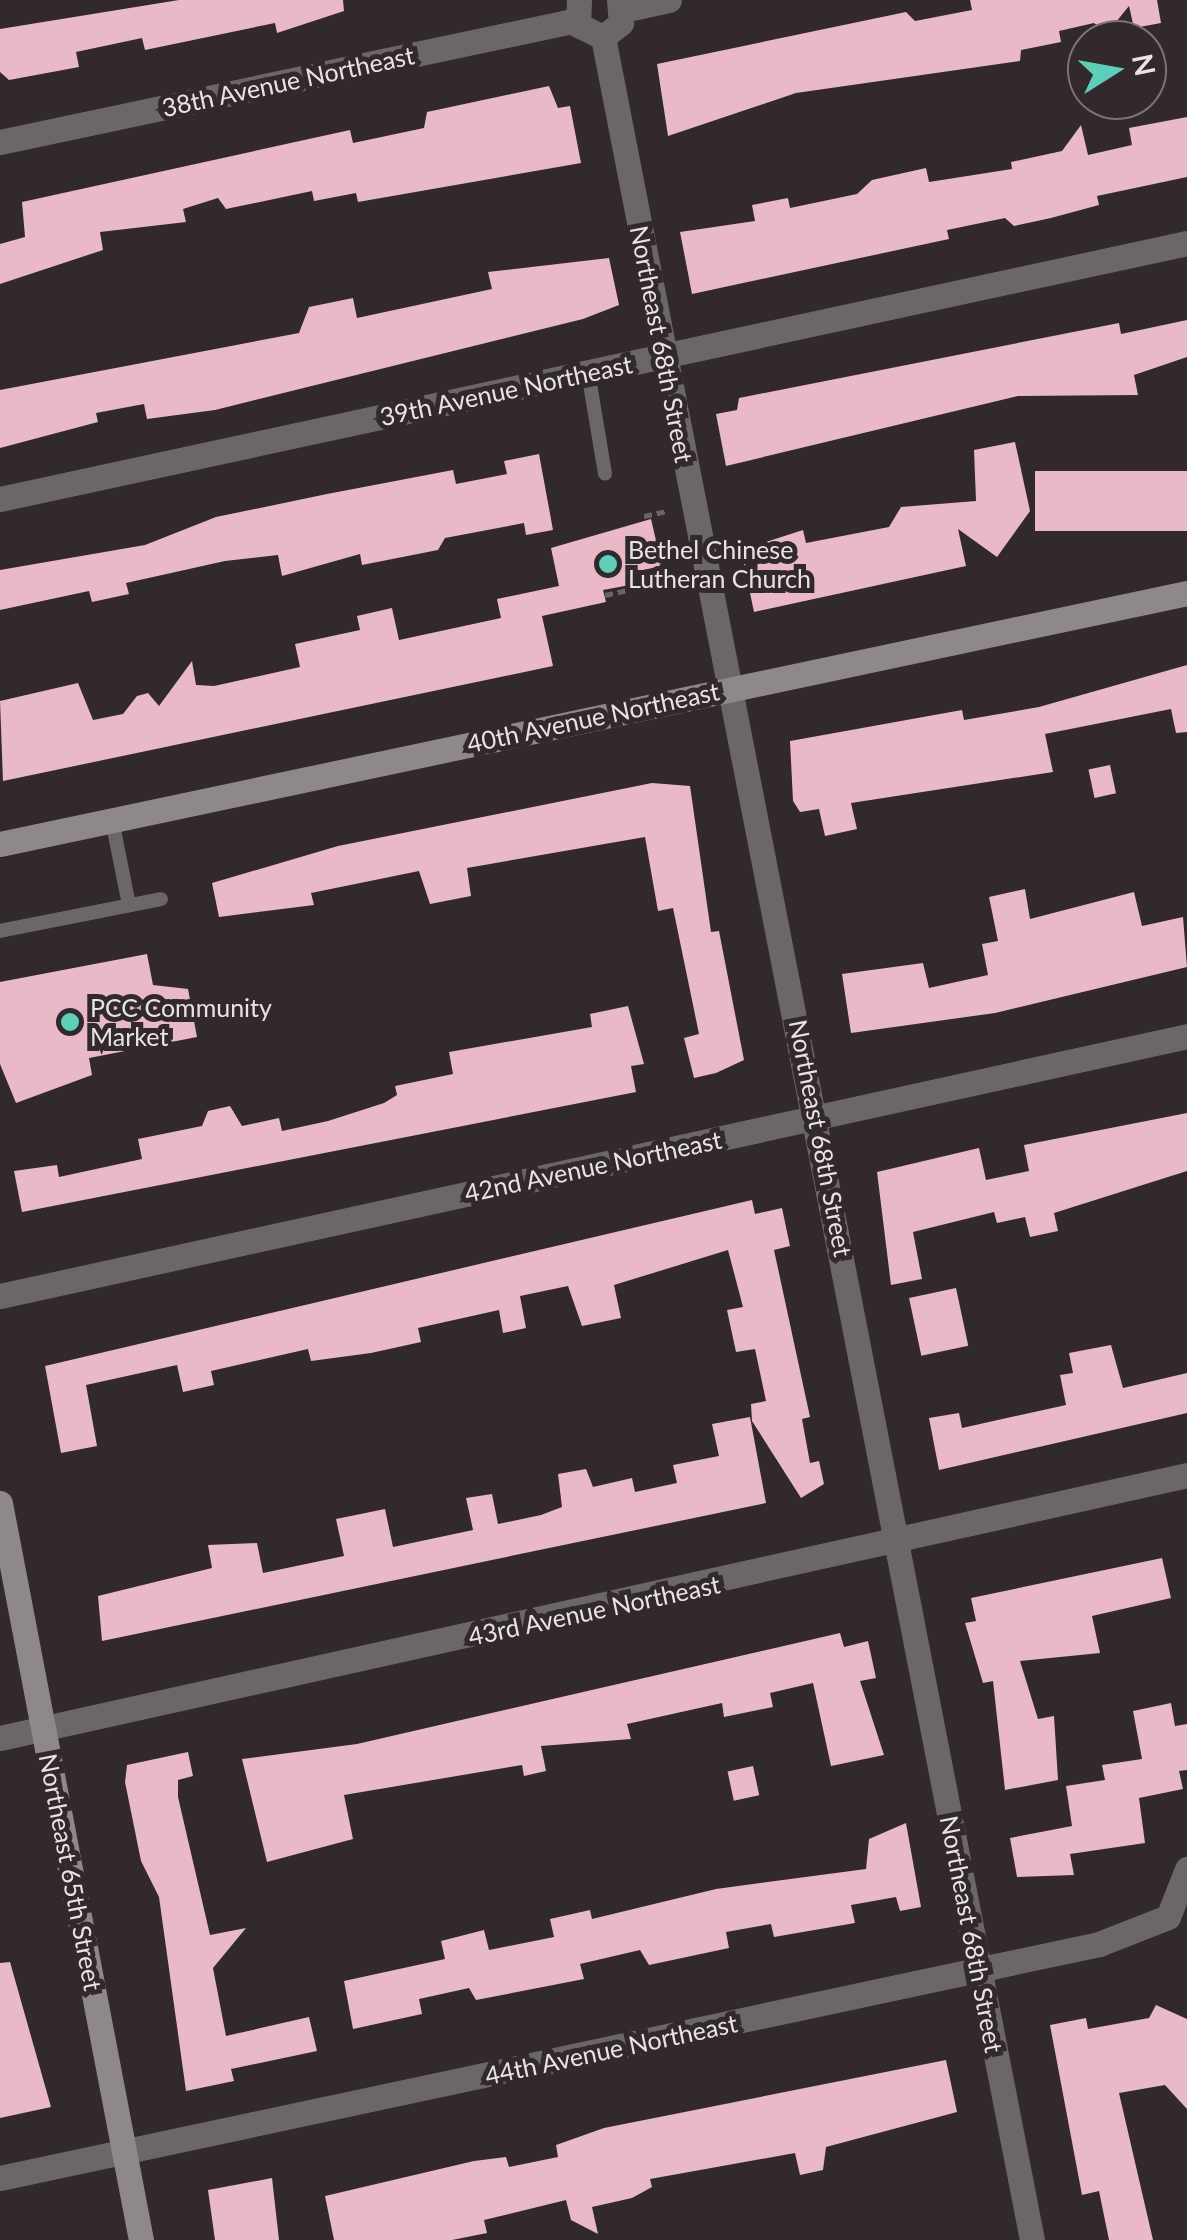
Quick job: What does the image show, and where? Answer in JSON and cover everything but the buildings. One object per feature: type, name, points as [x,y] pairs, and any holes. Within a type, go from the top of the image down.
[{"type":"street","points":[[578,10],[603,37],[621,5],[669,0]]},
{"type":"street","name":"38th Avenue Northeast","points":[[0,142],[578,10]]},
{"type":"street","name":"Northeast 68th Street","points":[[603,37],[817,1117],[1032,2240]]},
{"type":"street","name":"39th Avenue Northeast","points":[[0,500],[1187,242]]},
{"type":"street","name":"40th Avenue Northeast","points":[[0,844],[1187,593]]},
{"type":"street","name":"42nd Avenue Northeast","points":[[0,1296],[1187,1036]]},
{"type":"street","name":"43rd Avenue Northeast","points":[[0,1738],[1187,1475]]},
{"type":"street","name":"Northeast 65th Street","points":[[0,1504],[141,2240]]},
{"type":"street","name":"44th Avenue Northeast","points":[[0,2178],[1099,1944],[1178,1918],[1187,1869]]},
{"type":"lane","points":[[588,372],[605,474]]},
{"type":"lane","points":[[112,820],[128,905]]},
{"type":"lane","points":[[0,931],[161,899]]},
{"type":"path","points":[[644,516],[670,510]]},
{"type":"path","points":[[604,595],[683,578]]},
{"type":"place","name":"Bethel Chinese Lutheran Church","points":[[608,564]]},
{"type":"place","name":"PCC Community Market","points":[[70,1022]]}]
